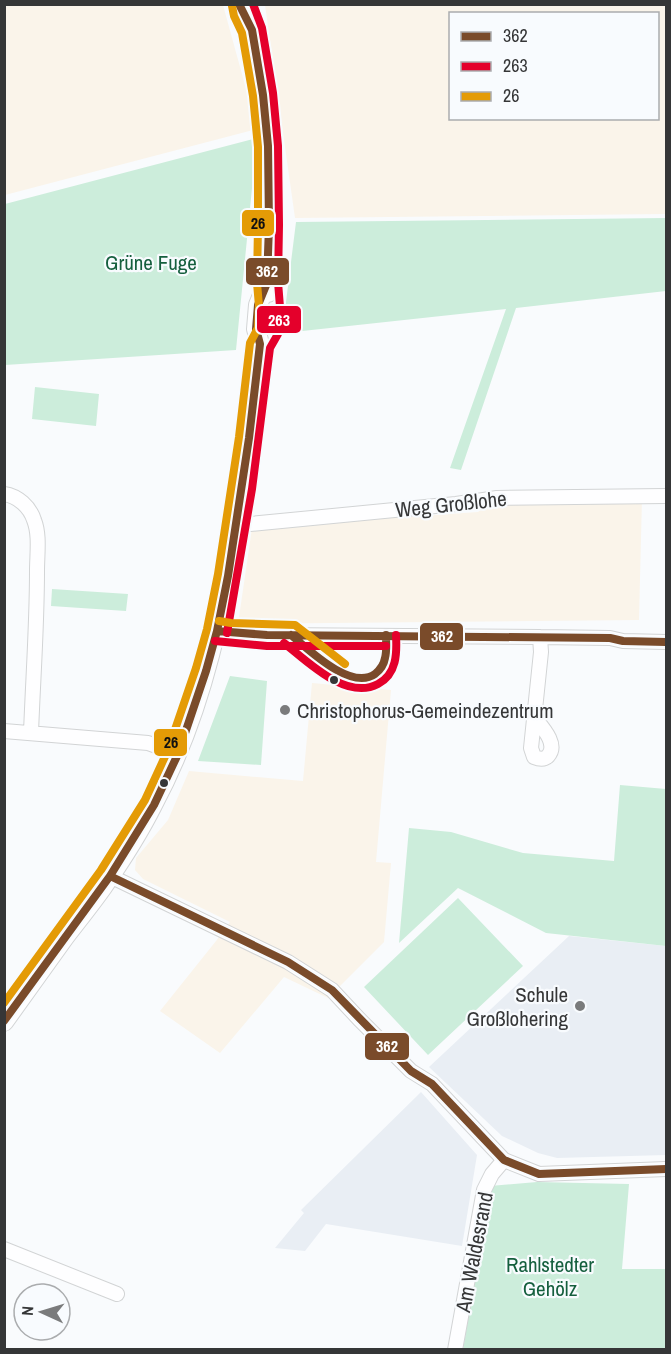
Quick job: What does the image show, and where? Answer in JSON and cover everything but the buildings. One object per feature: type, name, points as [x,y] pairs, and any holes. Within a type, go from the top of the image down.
[{"type":"street","points":[[239,4],[252,30]]},
{"type":"street","points":[[4,1022],[110,876],[154,805],[178,754],[217,631],[237,522],[260,344],[256,329],[258,305],[267,283],[268,146],[263,95],[247,4]]},
{"type":"street","points":[[4,494],[15,497],[26,505],[36,523],[37,586],[31,733]]},
{"type":"street","name":"Weg Großlohe","points":[[237,522],[250,524],[497,498],[666,496]]},
{"type":"street","points":[[217,631],[267,635],[540,636],[666,642]]},
{"type":"street","points":[[534,717],[541,652],[540,636]]},
{"type":"street","points":[[4,731],[148,743],[178,754]]},
{"type":"street","points":[[110,876],[288,962],[332,990],[411,1071],[432,1084],[504,1160],[539,1174],[666,1169]]},
{"type":"street","name":"Am Waldesrand","points":[[455,1350],[484,1190],[492,1174],[504,1160]]},
{"type":"street","points":[[4,1250],[117,1294]]},
{"type":"shaded area","points":[[5,4],[223,5],[257,129],[5,195]]},
{"type":"shaded area","points":[[265,5],[666,5],[666,214],[295,218]]},
{"type":"shaded area","points":[[642,498],[639,620],[238,624],[252,528],[478,512],[496,500]]},
{"type":"shaded area","points":[[312,683],[391,690],[376,862],[391,863],[384,942],[328,998],[284,977],[220,1053],[160,1011],[230,922],[143,879],[135,870],[136,858],[168,820],[189,771],[303,781]]},
{"type":"shaded area","name":"Schule Großlohering","points":[[569,936],[666,946],[666,1155],[557,1158],[538,1153],[502,1136],[429,1067]]},
{"type":"shaded area","points":[[421,1092],[477,1155],[462,1246],[326,1224],[305,1251],[275,1248],[304,1213],[301,1210]]},
{"type":"green space","name":"Grüne Fuge","points":[[257,138],[236,350],[5,365],[5,204]]},
{"type":"green space","points":[[666,218],[666,291],[516,308],[461,470],[450,468],[506,309],[293,332],[294,321],[284,318],[296,222]]},
{"type":"green space","points":[[35,387],[99,394],[96,426],[32,419]]},
{"type":"green space","points":[[52,589],[128,594],[126,611],[51,606]]},
{"type":"green space","points":[[230,676],[267,681],[261,765],[198,761]]},
{"type":"green space","points":[[620,785],[666,789],[666,946],[546,933],[458,888],[399,943],[409,828],[451,832],[523,853],[614,861]]},
{"type":"green space","points":[[458,898],[523,966],[428,1055],[364,987]]},
{"type":"green space","name":"Rahlstedter Gehölz","points":[[537,1182],[629,1184],[622,1269],[666,1269],[666,1349],[463,1350],[490,1186]]},
{"type":"transit line","name":"362","points":[[4,1021],[110,876],[154,805],[178,754],[217,631],[228,576],[249,438],[260,344],[256,329],[258,305],[267,283],[268,146],[263,95],[252,30],[239,4]]},
{"type":"transit line","name":"263","points":[[227,633],[252,489],[270,348],[278,334],[280,307],[278,146],[273,93],[262,28],[253,4]]},
{"type":"transit line","name":"26","points":[[4,1003],[101,870],[145,800],[168,750],[207,629],[218,574],[239,437],[250,343],[258,328],[259,306],[257,283],[258,147],[253,96],[242,33],[232,6]]},
{"type":"transit line","name":"26","points":[[219,621],[295,625],[345,664]]},
{"type":"transit line","name":"362","points":[[217,631],[267,635],[610,638],[623,641],[666,642]]},
{"type":"transit line","name":"362","points":[[291,635],[319,658],[343,673],[365,678],[375,674],[383,665],[386,635]]},
{"type":"transit line","name":"263","points":[[284,643],[328,677],[353,687],[366,688],[378,684],[389,675],[396,656],[396,635]]},
{"type":"transit line","name":"263","points":[[215,641],[267,646],[386,646]]},
{"type":"transit line","name":"362","points":[[110,876],[288,962],[332,990],[411,1071],[432,1084],[504,1160],[539,1174],[666,1169]]},
{"type":"place","name":"Christophorus-Gemeindezentrum","points":[[285,710]]},
{"type":"place","name":"Schule Großlohering","points":[[580,1006]]}]
